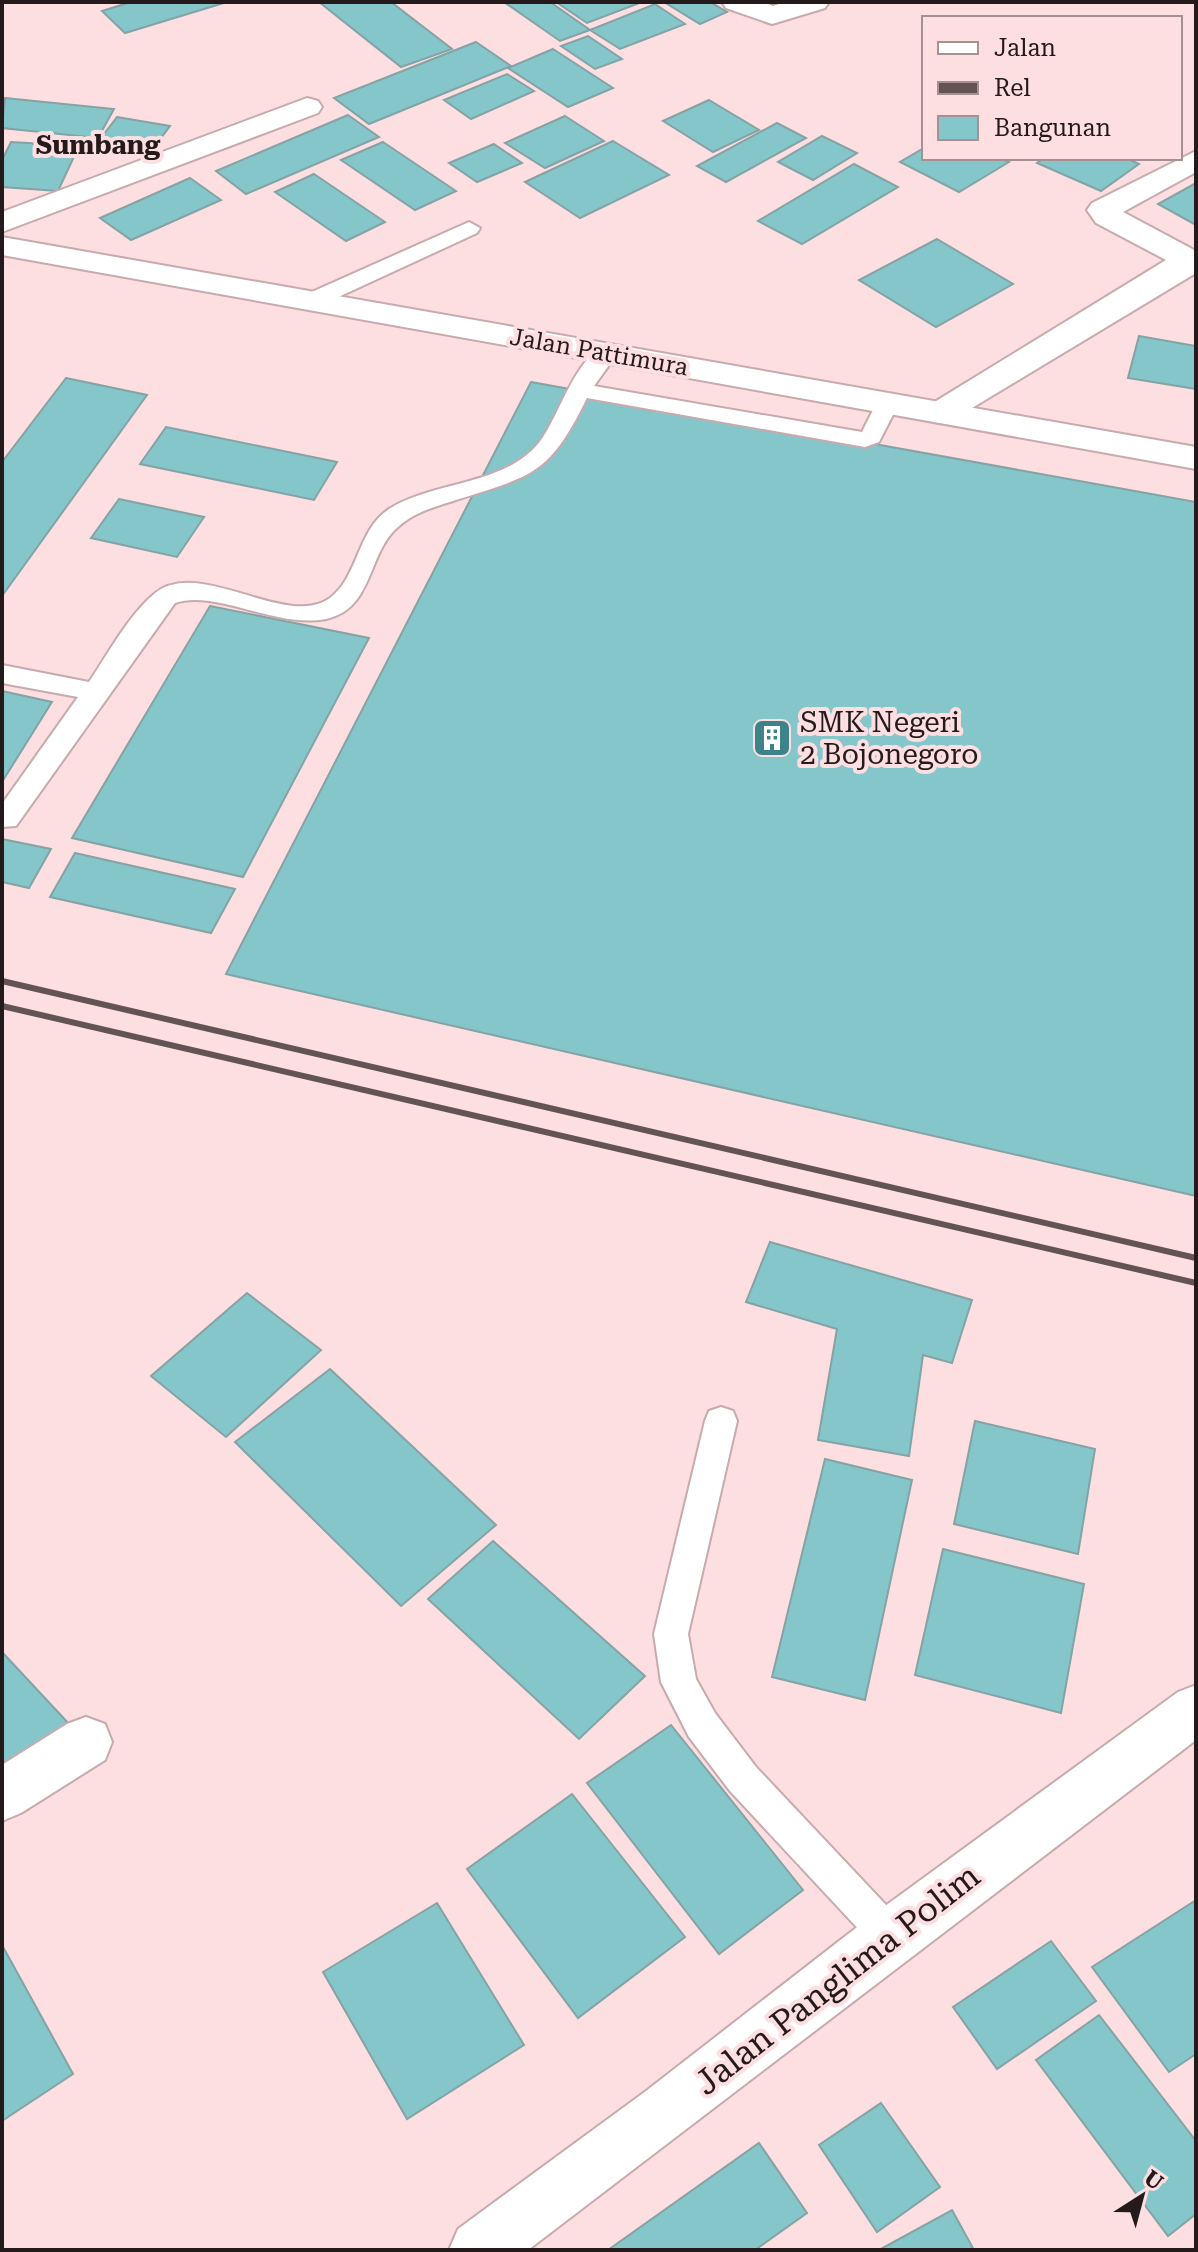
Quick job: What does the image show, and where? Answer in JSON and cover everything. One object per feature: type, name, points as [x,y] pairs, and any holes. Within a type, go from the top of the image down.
[{"type":"street","points":[[736,2],[772,15],[815,2]]},
{"type":"street","points":[[2,223],[307,107]]},
{"type":"street","points":[[1192,261],[1107,216],[1103,210],[1196,160]]},
{"type":"street","name":"Jalan Pattimura","points":[[2,246],[1196,458]]},
{"type":"street","points":[[940,413],[1192,261]]},
{"type":"street","name":"Jalan Panglima Polim","points":[[479,2250],[666,2111],[890,1936],[1196,1709]]},
{"type":"street","points":[[2,1795],[86,1742]]},
{"type":"lane","points":[[313,300],[469,228]]},
{"type":"lane","points":[[6,819],[166,596],[186,591],[299,615],[328,610],[348,596],[386,524],[410,508],[487,485],[533,462],[556,440],[580,390],[606,354]]},
{"type":"lane","points":[[580,390],[865,440],[871,437],[887,403]]},
{"type":"lane","points":[[2,674],[96,692]]},
{"type":"lane","points":[[721,1421],[671,1634],[679,1682],[702,1725],[743,1779],[890,1936]]},
{"type":"building","points":[[131,2],[227,2],[125,33],[102,11]]},
{"type":"building","points":[[319,2],[391,2],[452,49],[401,67]]},
{"type":"building","points":[[504,2],[550,2],[590,30],[560,41]]},
{"type":"building","points":[[556,2],[642,2],[587,23]]},
{"type":"building","points":[[664,2],[710,2],[727,12],[700,24]]},
{"type":"building","points":[[655,4],[685,24],[620,49],[590,30]]},
{"type":"building","points":[[588,36],[622,59],[595,69],[561,46]]},
{"type":"building","points":[[476,42],[511,66],[369,124],[334,98]]},
{"type":"building","points":[[553,49],[613,88],[568,107],[508,68]]},
{"type":"building","points":[[507,74],[534,91],[471,119],[444,100]]},
{"type":"building","points":[[5,98],[114,109],[98,138],[2,128]]},
{"type":"building","points":[[709,100],[759,130],[713,152],[663,121]]},
{"type":"building","points":[[348,115],[379,137],[246,194],[216,171]]},
{"type":"building","points":[[565,116],[604,141],[545,168],[505,143]]},
{"type":"building","points":[[117,117],[170,126],[147,157],[94,147]]},
{"type":"building","points":[[777,123],[806,138],[726,182],[697,166]]},
{"type":"building","points":[[822,136],[857,153],[813,180],[778,162]]},
{"type":"building","points":[[613,141],[669,175],[580,218],[525,182]]},
{"type":"building","points":[[11,142],[79,146],[58,191],[2,187],[2,160]]},
{"type":"building","points":[[383,142],[456,191],[415,210],[341,160]]},
{"type":"building","points":[[494,144],[522,163],[477,182],[449,163]]},
{"type":"building","points":[[922,149],[922,160],[1009,162],[959,192],[900,162]]},
{"type":"building","points":[[1041,160],[1130,160],[1139,164],[1101,191],[1037,163]]},
{"type":"building","points":[[854,164],[898,187],[802,244],[758,221]]},
{"type":"building","points":[[314,174],[385,222],[346,241],[275,192]]},
{"type":"building","points":[[190,178],[221,200],[131,240],[100,218]]},
{"type":"building","points":[[1196,183],[1196,225],[1158,204]]},
{"type":"building","points":[[937,239],[1013,284],[936,327],[859,280]]},
{"type":"building","points":[[1139,336],[1196,346],[1196,389],[1128,378]]},
{"type":"building","points":[[66,378],[147,395],[2,596],[2,462]]},
{"type":"building","name":"SMK Negeri 2 Bojonegoro","points":[[531,382],[1196,502],[1196,1196],[226,974]]},
{"type":"building","points":[[166,427],[337,462],[314,500],[140,464]]},
{"type":"building","points":[[119,499],[204,517],[177,557],[91,538]]},
{"type":"building","points":[[210,606],[369,638],[243,877],[72,838]]},
{"type":"building","points":[[2,691],[52,702],[2,782]]},
{"type":"building","points":[[2,839],[51,849],[29,888],[2,882]]},
{"type":"building","points":[[75,853],[235,889],[211,933],[50,897]]},
{"type":"building","points":[[770,1242],[972,1300],[952,1363],[923,1355],[909,1456],[818,1440],[837,1329],[746,1302]]},
{"type":"building","points":[[247,1293],[321,1350],[226,1437],[151,1376]]},
{"type":"building","points":[[330,1369],[496,1525],[401,1606],[235,1442]]},
{"type":"building","points":[[975,1421],[1095,1449],[1078,1554],[954,1524]]},
{"type":"building","points":[[825,1459],[912,1480],[865,1700],[772,1677]]},
{"type":"building","points":[[493,1541],[645,1676],[579,1739],[428,1599]]},
{"type":"building","points":[[943,1549],[1084,1584],[1061,1713],[915,1675]]},
{"type":"building","points":[[2,1652],[70,1725],[2,1782]]},
{"type":"building","points":[[671,1725],[803,1890],[719,1954],[587,1783]]},
{"type":"building","points":[[572,1794],[685,1937],[578,2018],[467,1869]]},
{"type":"building","points":[[1196,1900],[1196,2054],[1169,2072],[1092,1967]]},
{"type":"building","points":[[437,1903],[524,2045],[407,2119],[323,1972]]},
{"type":"building","points":[[1051,1941],[1096,2001],[997,2069],[953,2007]]},
{"type":"building","points":[[2,1945],[73,2074],[2,2121]]},
{"type":"building","points":[[1099,2015],[1196,2141],[1196,2214],[1168,2236],[1036,2060]]},
{"type":"building","points":[[881,2103],[940,2187],[877,2232],[819,2145]]},
{"type":"building","points":[[759,2143],[807,2213],[755,2250],[608,2250]]},
{"type":"building","points":[[952,2210],[974,2250],[879,2250]]},
{"type":"railway","points":[[2,981],[1196,1258]]},
{"type":"railway","points":[[2,1006],[1196,1283]]},
{"type":"place","name":"SMK Negeri 2 Bojonegoro","points":[[772,738]]},
{"type":"district","name":"Sumbang","points":[[98,145]]}]
